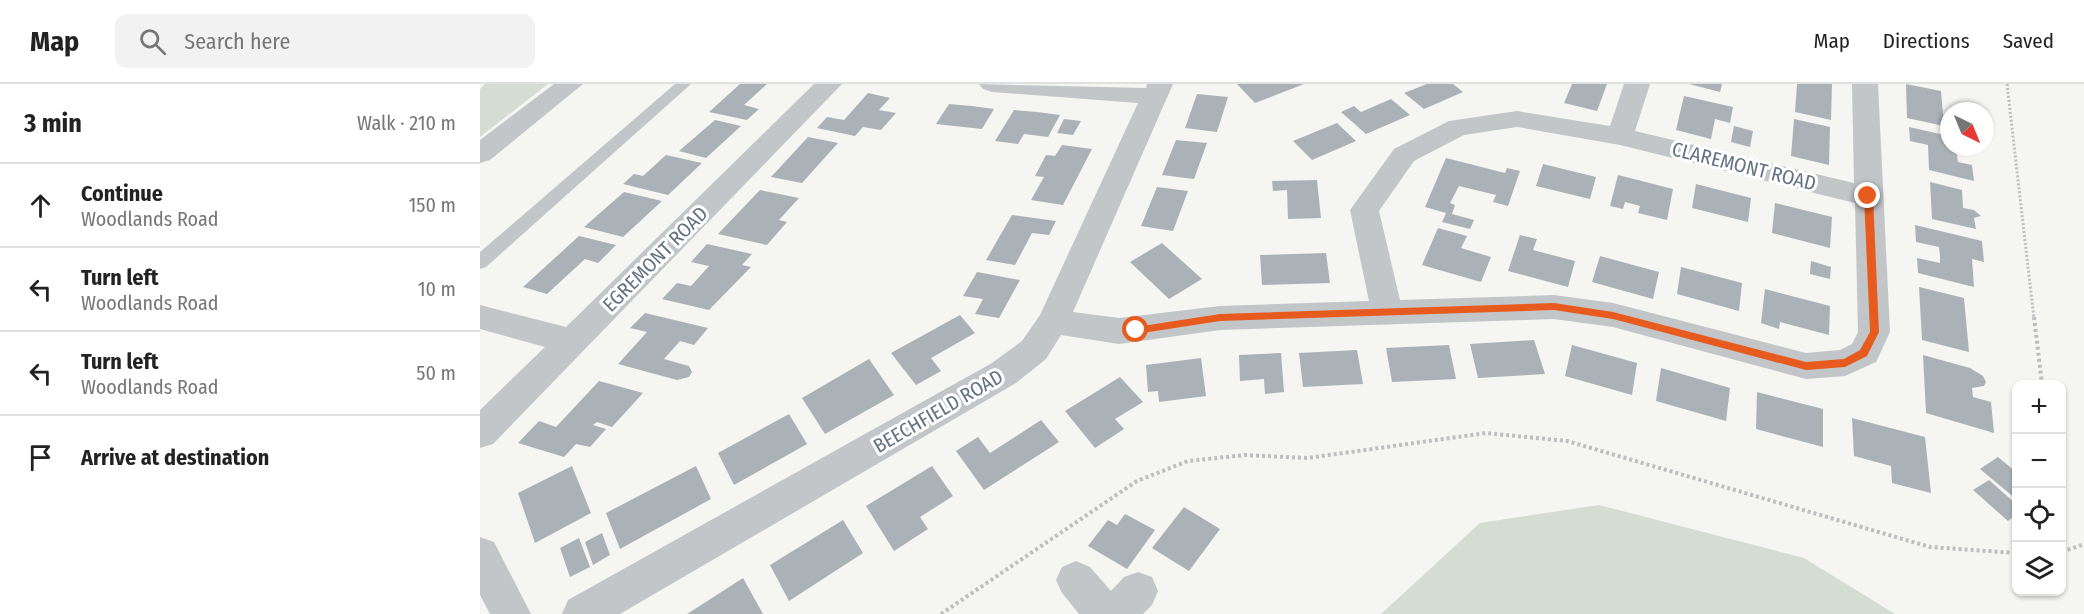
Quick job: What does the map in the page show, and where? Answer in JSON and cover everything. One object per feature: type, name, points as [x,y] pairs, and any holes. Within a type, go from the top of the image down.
[{"type":"street","points":[[480,154],[570,84]]},
{"type":"street","name":"EGREMONT ROAD","points":[[480,433],[830,84]]},
{"type":"street","points":[[992,84],[1069,92],[1156,90]]},
{"type":"street","points":[[1620,136],[1637,84]]},
{"type":"street","points":[[1053,321],[1119,331],[1220,318],[1387,310],[1554,307],[1581,309],[1806,366],[1845,363],[1864,353],[1875,332],[1865,84]]},
{"type":"street","name":"BEECHFIELD ROAD","points":[[582,614],[1004,374],[1035,350],[1053,321],[1156,90]]},
{"type":"street","name":"CLAREMONT ROAD","points":[[1387,310],[1364,210],[1404,155],[1458,128],[1517,119],[1620,136],[1868,196]]},
{"type":"street","points":[[480,317],[572,341]]},
{"type":"street","points":[[480,555],[511,614]]},
{"type":"street","points":[[1076,580],[1104,614]]},
{"type":"lane","points":[[480,262],[684,84]]},
{"type":"path","points":[[2007,84],[2042,380]]},
{"type":"path","points":[[940,614],[1137,480],[1188,461],[1245,455],[1308,458],[1486,433],[1568,441],[1930,548],[2012,554]]},
{"type":"path","points":[[2066,550],[2084,544]]},
{"type":"shaded area","points":[[485,84],[548,84],[480,137],[480,89]]},
{"type":"shaded area","points":[[1599,505],[1804,558],[1895,614],[1381,614],[1480,523]]},
{"type":"building","points":[[740,84],[767,84],[744,105],[759,109],[747,120],[709,112]]},
{"type":"building","points":[[1237,84],[1304,84],[1255,103]]},
{"type":"building","points":[[1427,84],[1453,84],[1463,92],[1424,109],[1404,93]]},
{"type":"building","points":[[1572,84],[1607,84],[1597,111],[1564,103]]},
{"type":"building","points":[[1689,84],[1722,84],[1720,92]]},
{"type":"building","points":[[1797,84],[1832,84],[1831,120],[1795,112]]},
{"type":"building","points":[[1906,84],[1941,91],[1940,125],[1907,118]]},
{"type":"building","points":[[868,93],[890,98],[879,110],[896,113],[881,130],[863,127],[855,136],[817,128],[827,117],[844,120]]},
{"type":"building","points":[[1197,94],[1228,97],[1217,132],[1185,128]]},
{"type":"building","points":[[1684,96],[1733,107],[1730,123],[1715,119],[1711,139],[1676,130]]},
{"type":"building","points":[[1391,99],[1410,115],[1366,134],[1341,112],[1354,106],[1361,112]]},
{"type":"building","points":[[949,104],[994,109],[982,129],[936,124]]},
{"type":"building","points":[[1014,110],[1060,115],[1048,137],[1024,134],[1018,144],[995,141]]},
{"type":"building","points":[[1064,119],[1081,121],[1073,135],[1057,133]]},
{"type":"building","points":[[1794,119],[1830,127],[1829,165],[1791,156]]},
{"type":"building","points":[[715,120],[741,126],[706,158],[679,151]]},
{"type":"building","points":[[1337,123],[1356,141],[1312,160],[1293,141]]},
{"type":"building","points":[[1734,126],[1753,131],[1750,147],[1731,142]]},
{"type":"building","points":[[1909,127],[1940,134],[1940,156],[1957,156],[1958,162],[1972,165],[1974,181],[1929,170],[1928,145],[1910,141]]},
{"type":"building","points":[[808,137],[838,143],[802,183],[771,177]]},
{"type":"building","points":[[1176,140],[1207,143],[1194,179],[1162,175]]},
{"type":"building","points":[[1062,145],[1092,149],[1063,205],[1031,200],[1044,177],[1035,176],[1046,155],[1055,156]]},
{"type":"building","points":[[666,155],[702,163],[668,195],[623,184],[634,174],[643,176]]},
{"type":"building","points":[[1446,158],[1505,173],[1507,168],[1520,171],[1508,206],[1493,202],[1496,195],[1459,186],[1450,203],[1455,205],[1452,214],[1474,220],[1470,229],[1442,222],[1446,213],[1425,207]]},
{"type":"building","points":[[1543,164],[1596,177],[1590,199],[1536,186]]},
{"type":"building","points":[[1618,175],[1673,189],[1667,220],[1638,213],[1640,206],[1625,202],[1623,209],[1610,206]]},
{"type":"building","points":[[1317,180],[1321,218],[1288,219],[1287,190],[1273,191],[1272,181]]},
{"type":"building","points":[[1930,182],[1962,190],[1963,208],[1974,210],[1981,216],[1974,218],[1976,229],[1932,219]]},
{"type":"building","points":[[1696,184],[1751,198],[1748,222],[1692,208]]},
{"type":"building","points":[[1157,187],[1188,191],[1173,231],[1141,226]]},
{"type":"building","points":[[760,190],[799,198],[779,220],[787,222],[767,245],[718,234]]},
{"type":"building","points":[[624,192],[662,201],[623,237],[584,227]]},
{"type":"building","points":[[1775,203],[1832,217],[1830,248],[1772,233]]},
{"type":"building","points":[[1012,215],[1056,221],[1049,235],[1032,233],[1015,265],[986,260]]},
{"type":"building","points":[[1915,225],[1982,241],[1984,262],[1972,259],[1974,287],[1918,273],[1917,258],[1940,263],[1940,256],[1939,247],[1916,242]]},
{"type":"building","points":[[1438,228],[1467,236],[1461,248],[1491,257],[1481,282],[1422,265]]},
{"type":"building","points":[[1520,235],[1537,239],[1533,250],[1575,261],[1568,287],[1508,271]]},
{"type":"building","points":[[579,236],[616,245],[598,263],[585,259],[547,294],[523,287]]},
{"type":"building","points":[[1162,243],[1202,279],[1169,299],[1130,262]]},
{"type":"building","points":[[707,244],[752,254],[742,265],[751,267],[709,310],[662,299],[677,283],[691,286],[709,266],[691,262]]},
{"type":"building","points":[[1326,253],[1330,283],[1262,285],[1260,255]]},
{"type":"building","points":[[1600,256],[1659,272],[1653,299],[1592,282]]},
{"type":"building","points":[[1811,261],[1831,267],[1830,279],[1810,274]]},
{"type":"building","points":[[1681,267],[1742,283],[1739,311],[1677,294]]},
{"type":"building","points":[[977,272],[1020,280],[999,318],[975,314],[983,299],[963,296]]},
{"type":"building","points":[[1919,287],[1964,298],[1969,352],[1922,340]]},
{"type":"building","points":[[1765,289],[1830,306],[1829,335],[1780,322],[1779,329],[1761,323]]},
{"type":"building","points":[[645,313],[708,328],[694,345],[680,341],[664,359],[689,366],[692,372],[689,377],[677,380],[618,364],[647,332],[630,328]]},
{"type":"building","points":[[960,315],[975,333],[931,358],[941,371],[916,385],[891,353]]},
{"type":"building","points":[[1534,340],[1545,374],[1478,378],[1470,344]]},
{"type":"building","points":[[1449,345],[1456,379],[1392,382],[1386,348]]},
{"type":"building","points":[[1572,345],[1637,363],[1632,395],[1565,376]]},
{"type":"building","points":[[1357,350],[1363,384],[1303,387],[1299,353]]},
{"type":"building","points":[[1281,353],[1284,392],[1265,394],[1264,379],[1240,381],[1239,355]]},
{"type":"building","points":[[1923,355],[1970,368],[1983,376],[1986,382],[1984,386],[1972,388],[1973,397],[1991,402],[1994,433],[1926,413]]},
{"type":"building","points":[[1201,358],[1206,396],[1159,402],[1158,391],[1148,392],[1146,365]]},
{"type":"building","points":[[869,359],[894,395],[825,434],[802,398]]},
{"type":"building","points":[[1661,368],[1730,388],[1726,421],[1656,401]]},
{"type":"building","points":[[1120,377],[1143,402],[1115,419],[1124,429],[1095,448],[1065,411]]},
{"type":"building","points":[[599,381],[643,393],[612,427],[597,422],[593,425],[606,429],[590,447],[576,444],[564,457],[518,443],[539,421],[556,427]]},
{"type":"building","points":[[1757,392],[1823,409],[1823,447],[1756,429]]},
{"type":"building","points":[[789,414],[807,444],[734,485],[718,453]]},
{"type":"building","points":[[1852,418],[1925,437],[1931,493],[1892,483],[1891,466],[1854,456]]},
{"type":"building","points":[[1041,420],[1059,442],[984,490],[956,451],[978,437],[990,453]]},
{"type":"building","points":[[1998,457],[2012,469],[2012,496],[1980,469]]},
{"type":"building","points":[[572,466],[591,513],[535,543],[518,493]]},
{"type":"building","points":[[696,466],[711,499],[620,549],[606,513]]},
{"type":"building","points":[[932,466],[953,496],[920,517],[928,529],[894,551],[866,506]]},
{"type":"building","points":[[1989,480],[2012,500],[2012,518],[2008,521],[1973,490]]},
{"type":"building","points":[[1184,507],[1220,529],[1189,571],[1152,548]]},
{"type":"building","points":[[1125,514],[1155,530],[1127,569],[1088,546],[1108,520],[1117,525]]},
{"type":"building","points":[[843,520],[863,553],[789,601],[770,565]]},
{"type":"building","points":[[602,533],[610,555],[593,565],[585,542]]},
{"type":"building","points":[[579,538],[590,567],[570,577],[560,548]]},
{"type":"building","points":[[743,578],[763,614],[687,614],[695,609]]},
{"type":"route","points":[[1136,330],[1220,318],[1387,310],[1554,307],[1613,315],[1806,366],[1845,363],[1864,353],[1875,332],[1868,196]]}]
